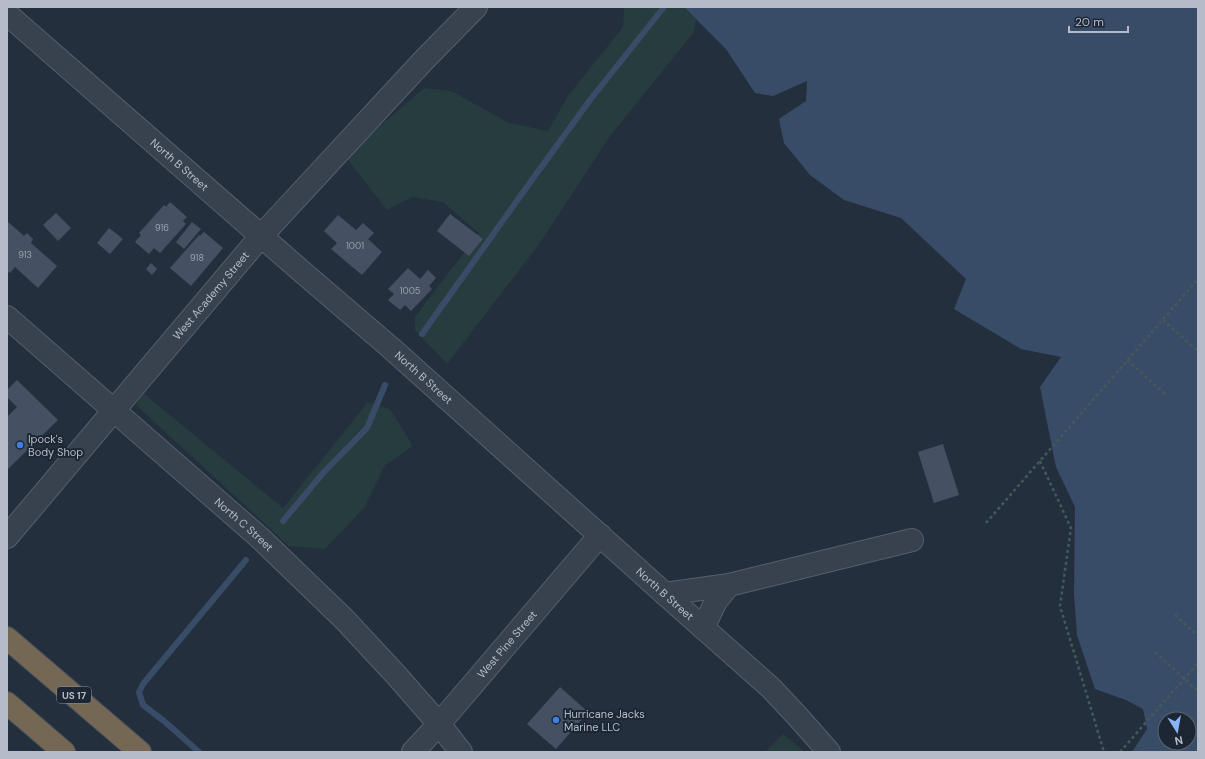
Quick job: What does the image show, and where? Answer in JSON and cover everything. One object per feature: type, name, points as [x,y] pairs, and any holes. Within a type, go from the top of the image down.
[{"type":"highway","name":"US 17","points":[[7,638],[140,752]]},
{"type":"highway","points":[[9,707],[64,752]]},
{"type":"street","name":"West Academy Street","points":[[7,537],[261,236],[423,61],[476,7]]},
{"type":"street","name":"North B Street","points":[[7,14],[391,348],[771,688],[800,718],[829,752]]},
{"type":"street","name":"North C Street","points":[[7,317],[260,538],[344,619],[398,676],[462,752]]},
{"type":"street","name":"West Pine Street","points":[[413,752],[439,724],[462,694],[600,535]]},
{"type":"street","points":[[665,594],[729,585],[912,540]]},
{"type":"street","points":[[704,628],[716,601],[729,585]]},
{"type":"path","points":[[986,523],[1126,360],[1198,279]]},
{"type":"path","points":[[1194,284],[1198,288]]},
{"type":"path","points":[[1163,320],[1198,351]]},
{"type":"path","points":[[1126,360],[1165,394]]},
{"type":"path","points":[[1040,461],[1071,528],[1060,606],[1104,752]]},
{"type":"path","points":[[1175,615],[1198,636]]},
{"type":"path","points":[[1155,652],[1198,691]]},
{"type":"path","points":[[1120,752],[1198,663]]},
{"type":"green space","points":[[624,7],[684,7],[696,20],[694,32],[610,136],[540,243],[447,364],[415,330],[415,317],[479,233],[443,202],[412,197],[387,210],[345,156],[424,88],[451,91],[509,123],[548,131],[568,96],[623,27]]},
{"type":"green space","points":[[143,393],[283,508],[368,402],[390,409],[413,446],[385,465],[364,508],[325,549],[289,546],[136,405]]},
{"type":"green space","points":[[783,734],[805,752],[765,752]]},
{"type":"water","points":[[684,7],[1198,7],[1198,752],[1132,752],[1147,729],[1143,709],[1126,700],[1095,689],[1077,635],[1074,594],[1075,507],[1056,467],[1040,387],[1061,357],[1021,349],[954,309],[966,279],[901,218],[844,200],[810,175],[784,143],[779,119],[806,101],[807,81],[773,96],[755,93],[726,49]]},
{"type":"building","points":[[170,202],[187,217],[183,221],[186,224],[160,253],[154,248],[149,254],[135,242],[141,235],[139,233],[164,205],[166,207]]},
{"type":"building","points":[[56,213],[71,228],[58,241],[43,225]]},
{"type":"building","points":[[450,214],[483,239],[469,256],[437,231]]},
{"type":"building","points":[[338,215],[356,230],[363,223],[374,233],[368,239],[382,252],[362,275],[331,249],[337,243],[324,231]]},
{"type":"building","points":[[7,221],[24,236],[27,233],[33,239],[31,243],[57,266],[38,288],[15,267],[10,273],[7,271]]},
{"type":"building","points":[[192,222],[201,229],[184,249],[176,242]]},
{"type":"building","points":[[109,228],[123,239],[110,254],[97,243]]},
{"type":"building","points":[[204,232],[223,248],[191,286],[170,268],[199,235],[200,236]]},
{"type":"building","points":[[151,263],[157,269],[152,275],[146,269]]},
{"type":"building","points":[[408,268],[420,279],[428,270],[436,278],[429,286],[432,289],[411,311],[405,305],[400,310],[388,300],[394,294],[388,289]]},
{"type":"building","name":"Ipock's Body Shop","points":[[17,380],[58,420],[7,470],[7,417],[17,407],[7,397],[7,390]]},
{"type":"building","points":[[943,444],[959,495],[934,503],[918,452]]},
{"type":"building","name":"Hurricane Jacks Marine LLC","points":[[560,687],[588,712],[556,749],[527,724]]},
{"type":"waterway","points":[[422,334],[590,100],[664,7]]},
{"type":"waterway","points":[[283,521],[324,472],[367,428],[385,385]]},
{"type":"waterway","points":[[199,752],[164,721],[143,705],[139,692],[143,684],[246,560]]},
{"type":"place","name":"Ipock's Body Shop","points":[[20,445]]},
{"type":"place","name":"Hurricane Jacks Marine LLC","points":[[556,720]]}]
